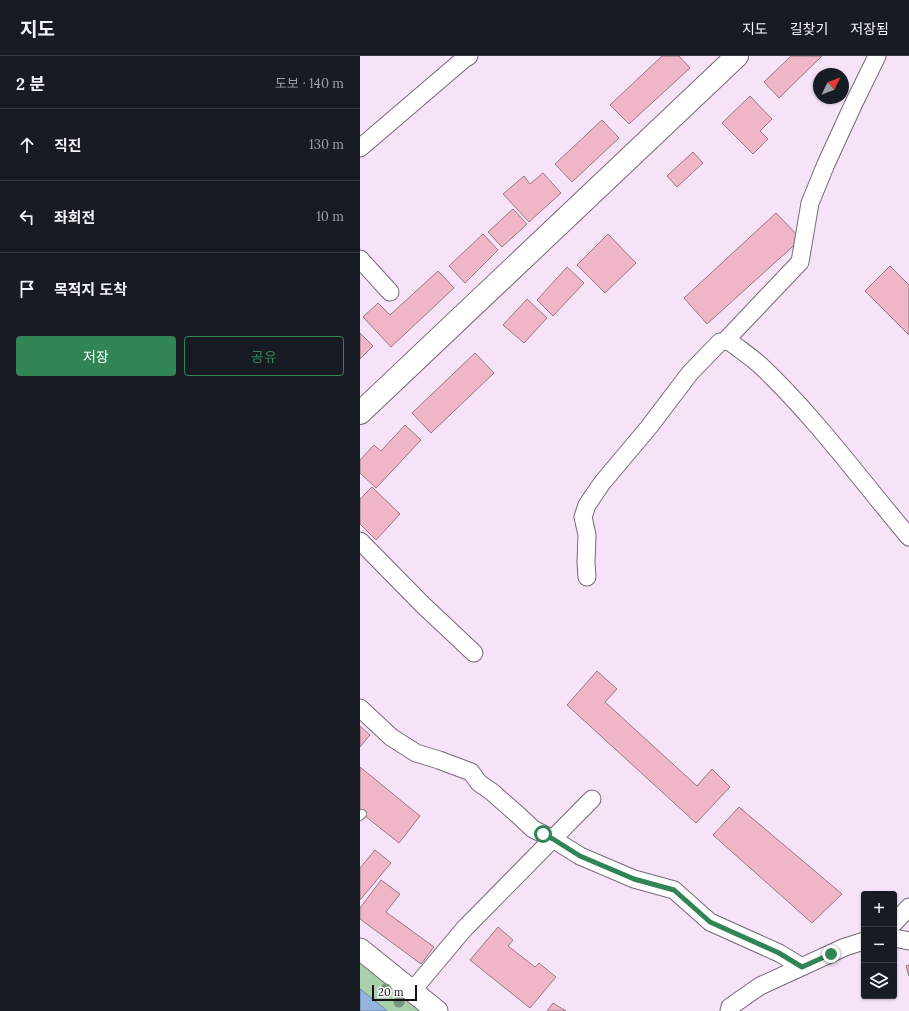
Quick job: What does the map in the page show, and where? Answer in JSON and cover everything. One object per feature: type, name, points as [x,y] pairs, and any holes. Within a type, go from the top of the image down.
[{"type":"main road","points":[[360,413],[737,56]]},
{"type":"street","points":[[725,341],[800,262],[810,202],[826,164],[877,56]]},
{"type":"street","points":[[360,148],[465,57]]},
{"type":"street","points":[[360,259],[390,292]]},
{"type":"street","points":[[587,577],[587,535],[583,516],[587,505],[602,483],[649,427],[690,373],[720,342],[725,341],[729,341],[759,364],[804,410],[852,466],[909,537]]},
{"type":"street","points":[[360,541],[423,605],[474,653]]},
{"type":"street","points":[[360,708],[391,737],[416,753],[471,772],[479,783],[492,792],[533,829],[553,839],[580,856],[634,879],[674,890],[710,922],[779,953],[802,967]]},
{"type":"street","points":[[412,991],[464,929],[592,799]]},
{"type":"street","points":[[897,920],[909,907]]},
{"type":"street","points":[[897,939],[909,941]]},
{"type":"street","points":[[729,1011],[730,1007],[760,986],[845,947],[861,942]]},
{"type":"street","points":[[360,948],[437,1011]]},
{"type":"green space","points":[[360,949],[437,1011],[360,1011]]},
{"type":"water","points":[[360,989],[385,1009],[387,1011],[360,1011]]},
{"type":"building","points":[[662,56],[679,56],[690,68],[629,124],[610,105]]},
{"type":"building","points":[[791,56],[822,56],[779,98],[764,82]]},
{"type":"building","points":[[750,96],[772,119],[760,131],[768,139],[753,154],[722,123]]},
{"type":"building","points":[[602,120],[619,138],[572,182],[555,164]]},
{"type":"building","points":[[693,152],[703,163],[677,187],[667,176]]},
{"type":"building","points":[[543,173],[561,193],[529,222],[503,194],[524,176],[530,184]]},
{"type":"building","points":[[513,209],[527,224],[502,247],[488,232]]},
{"type":"building","points":[[776,213],[801,239],[707,324],[684,298]]},
{"type":"building","points":[[483,234],[498,250],[465,283],[449,266]]},
{"type":"building","points":[[608,234],[636,263],[605,293],[577,265]]},
{"type":"building","points":[[890,266],[909,285],[909,335],[865,291]]},
{"type":"building","points":[[567,267],[584,283],[553,316],[537,300]]},
{"type":"building","points":[[438,271],[454,288],[391,347],[363,317],[378,303],[390,315]]},
{"type":"building","points":[[527,299],[547,318],[524,343],[503,325]]},
{"type":"building","points":[[360,333],[373,346],[360,359]]},
{"type":"building","points":[[475,353],[494,373],[431,433],[412,413]]},
{"type":"building","points":[[405,425],[421,440],[376,488],[360,473],[360,460],[374,445],[381,451]]},
{"type":"building","points":[[372,487],[400,514],[376,540],[360,524],[360,499]]},
{"type":"building","points":[[597,671],[617,689],[605,702],[697,786],[712,769],[730,787],[696,823],[567,705]]},
{"type":"building","points":[[360,726],[370,735],[360,747]]},
{"type":"building","points":[[360,767],[420,816],[399,843],[360,812]]},
{"type":"building","points":[[739,807],[842,894],[812,923],[713,835]]},
{"type":"building","points":[[375,850],[391,863],[360,900],[360,868]]},
{"type":"building","points":[[381,880],[400,894],[386,912],[434,947],[421,964],[360,919],[360,908]]},
{"type":"building","points":[[498,927],[513,940],[508,946],[535,967],[539,963],[556,977],[530,1008],[470,960]]},
{"type":"building","points":[[909,965],[909,976],[906,966]]},
{"type":"building","points":[[553,1003],[566,1011],[547,1011]]},
{"type":"route","points":[[543,834],[580,856],[634,879],[674,890],[710,922],[779,953],[802,967],[831,954]]}]
